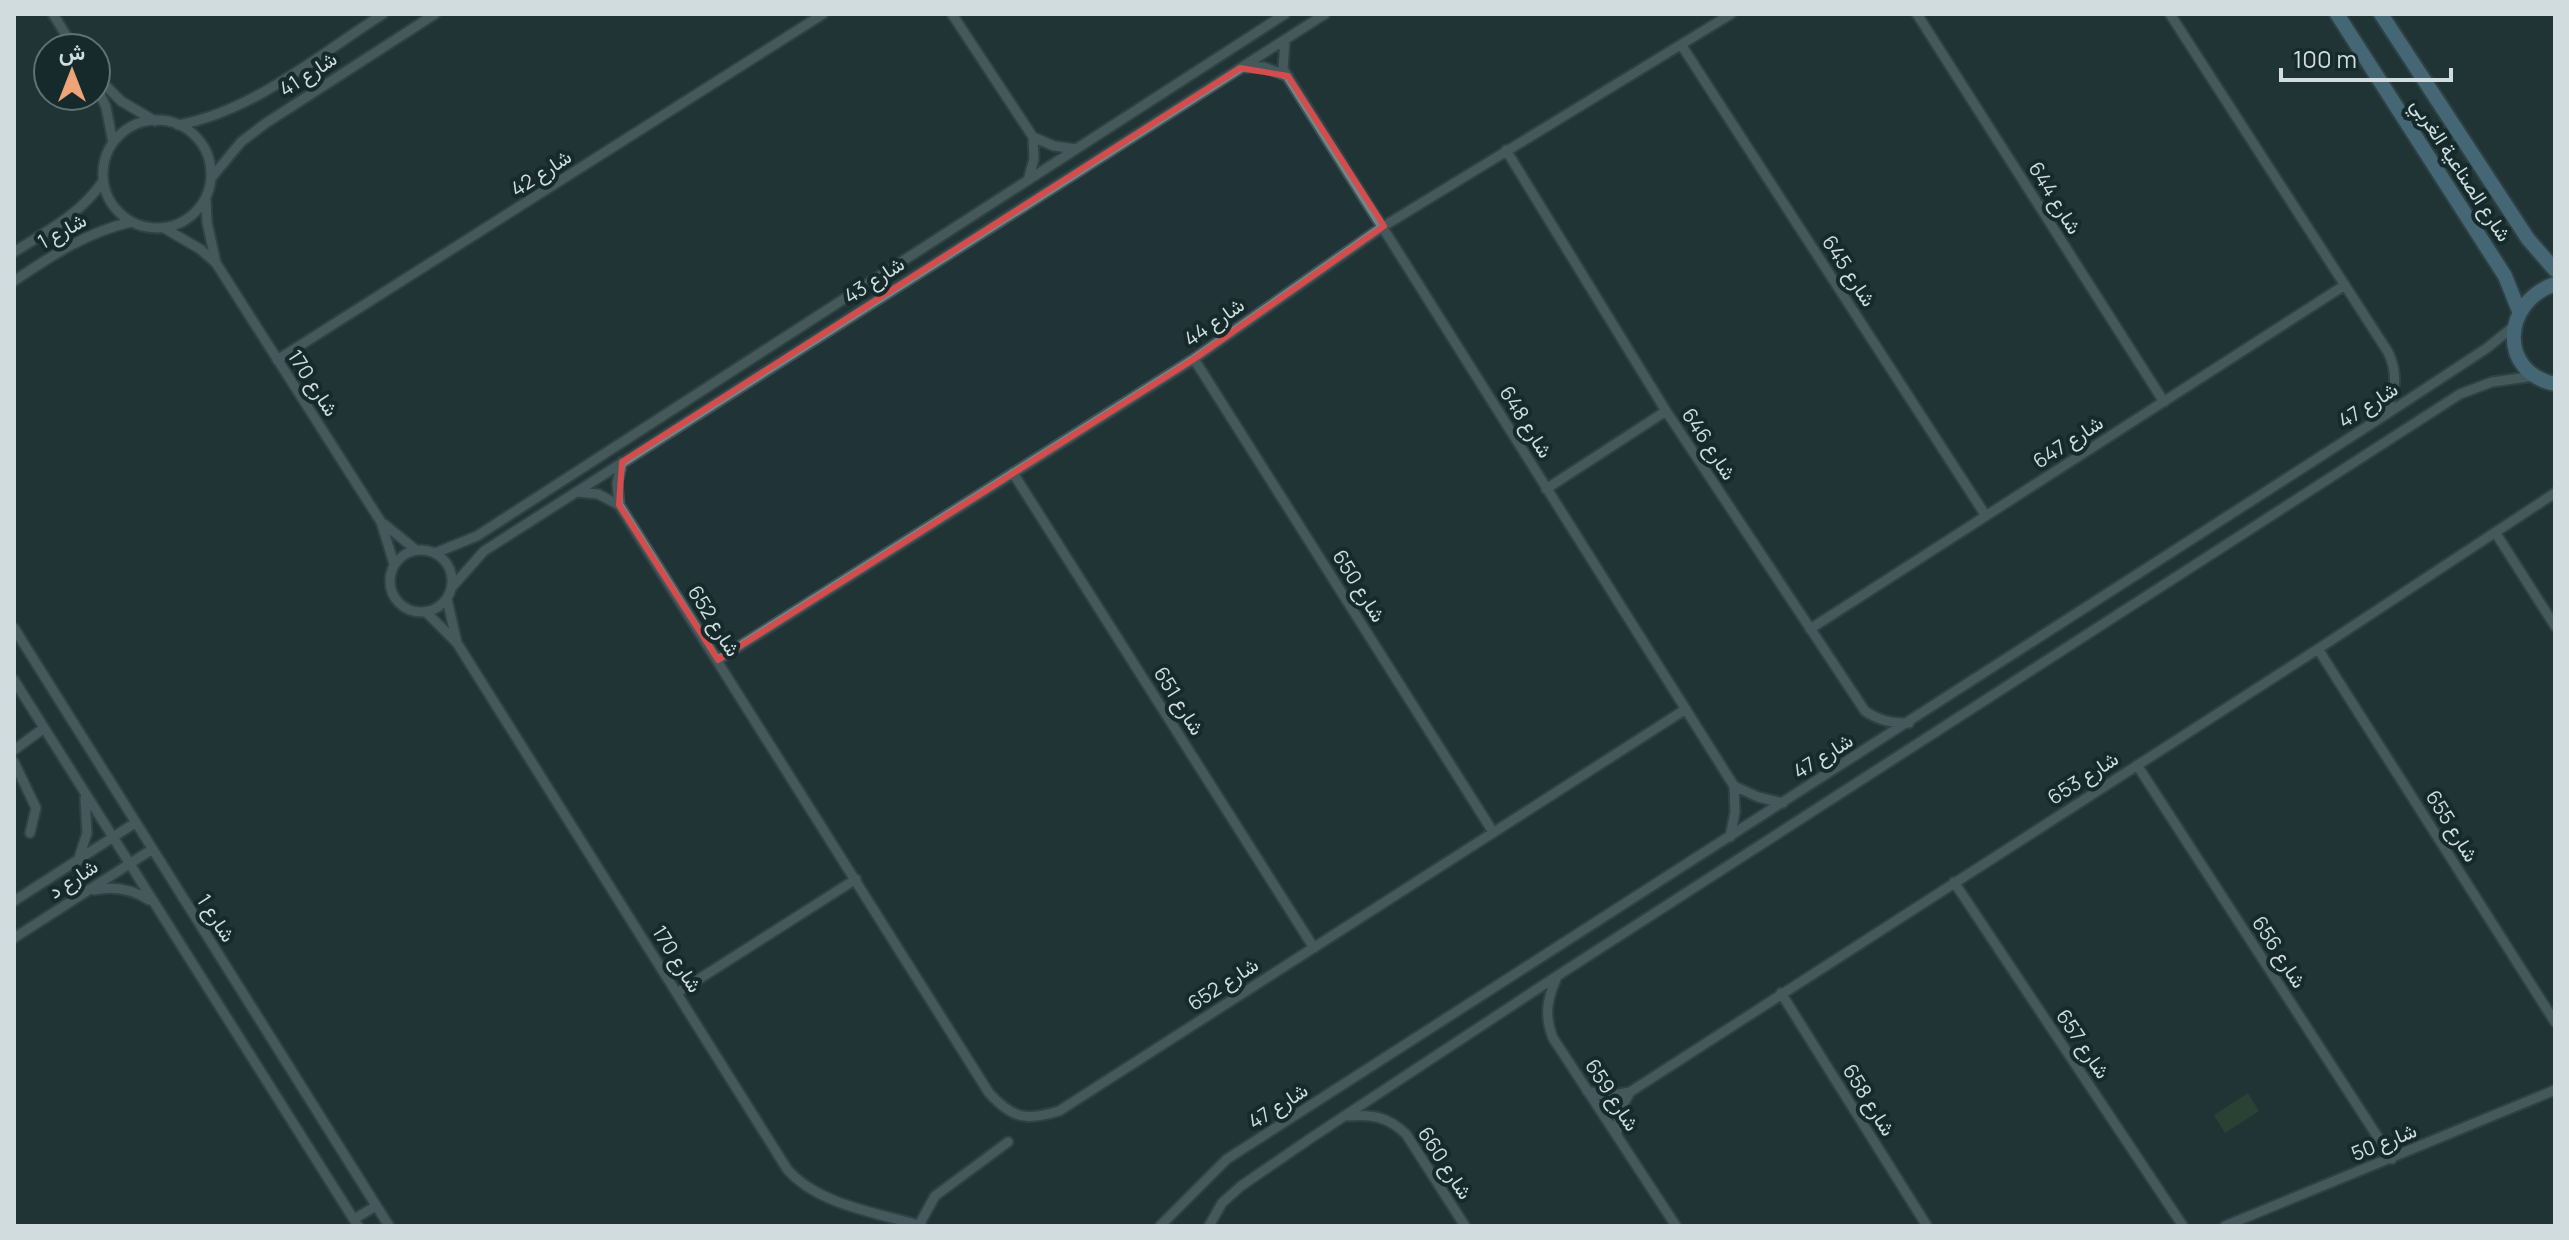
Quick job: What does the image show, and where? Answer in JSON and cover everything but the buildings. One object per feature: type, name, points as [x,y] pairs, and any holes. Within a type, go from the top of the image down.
[{"type":"main road","name":"شارع الصناعية الغربي","points":[[2337,14],[2505,276],[2516,318],[2515,349],[2523,364],[2535,376]]},
{"type":"main road","name":"شارع الصناعية الغربي","points":[[2381,14],[2528,239],[2555,270]]},
{"type":"main road","points":[[2516,318],[2528,299],[2541,289],[2555,284]]},
{"type":"main road","points":[[2535,376],[2555,384]]},
{"type":"street","points":[[53,14],[64,32]]},
{"type":"street","name":"شارع 41","points":[[178,125],[223,114],[295,72],[383,14]]},
{"type":"street","name":"شارع 41","points":[[212,177],[241,142],[266,123],[435,14]]},
{"type":"street","name":"شارع 42","points":[[277,360],[823,14]]},
{"type":"street","points":[[952,14],[1033,137],[1034,159],[1028,180]]},
{"type":"street","name":"شارع 43","points":[[435,553],[477,536],[1285,14]]},
{"type":"street","name":"شارع 43","points":[[452,587],[484,551],[1325,14]]},
{"type":"street","name":"شارع 44","points":[[718,660],[1194,359],[1384,226],[1731,14]]},
{"type":"street","name":"شارع 644","points":[[1917,14],[2164,402]]},
{"type":"street","points":[[2170,14],[2394,364],[2395,386],[2385,415]]},
{"type":"street","name":"شارع 648","points":[[1285,40],[1283,69],[1734,786]]},
{"type":"street","name":"شارع 645","points":[[1682,46],[1986,516]]},
{"type":"street","points":[[1240,68],[1264,67],[1288,76]]},
{"type":"street","points":[[112,92],[121,101],[155,121]]},
{"type":"street","points":[[107,112],[113,143]]},
{"type":"street","points":[[155,121],[178,125],[199,140],[206,151],[212,177],[206,198],[196,213],[182,223],[164,228],[147,228],[131,222],[108,197],[103,181],[105,161],[113,143],[139,124],[155,121]]},
{"type":"street","points":[[1033,137],[1054,146],[1076,149]]},
{"type":"street","name":"شارع 646","points":[[1506,150],[1666,411],[1865,711],[1889,723],[1909,723]]},
{"type":"street","name":"شارع 1","points":[[14,252],[71,217],[92,197],[103,181]]},
{"type":"street","name":"شارع 170","points":[[206,198],[207,222],[216,263]]},
{"type":"street","name":"شارع 1","points":[[14,281],[81,239],[131,222]]},
{"type":"street","name":"شارع 170","points":[[164,228],[200,249],[216,263],[381,522],[394,564]]},
{"type":"street","name":"شارع 647","points":[[1810,629],[2345,285]]},
{"type":"street","name":"شارع 47","points":[[1160,1226],[1227,1159],[2385,415],[2487,348],[2516,318]]},
{"type":"street","name":"شارع 650","points":[[1194,359],[1493,832]]},
{"type":"street","name":"شارع 47","points":[[1209,1226],[1222,1203],[1241,1186],[1345,1116],[2460,394],[2492,382],[2535,376]]},
{"type":"street","points":[[1546,489],[1666,411]]},
{"type":"street","points":[[619,505],[617,483],[622,462]]},
{"type":"street","name":"شارع 651","points":[[1013,473],[1314,948]]},
{"type":"street","points":[[576,492],[598,494],[619,505]]},
{"type":"street","name":"شارع 653","points":[[1630,1092],[2555,493]]},
{"type":"street","name":"شارع 652","points":[[619,505],[989,1093],[1016,1116],[1038,1117],[1059,1111],[1686,709]]},
{"type":"street","name":"شارع 170","points":[[381,522],[416,550]]},
{"type":"street","points":[[2495,532],[2555,626]]},
{"type":"street","points":[[416,550],[435,553],[449,567],[452,587],[447,599],[426,612],[414,612],[403,607],[394,598],[390,587],[394,564],[404,554],[416,550]]},
{"type":"street","name":"شارع 170","points":[[447,599],[457,643]]},
{"type":"street","name":"شارع 170","points":[[426,612],[457,643],[787,1169],[799,1182],[831,1198],[921,1226]]},
{"type":"street","name":"شارع 1","points":[[14,628],[389,1226]]},
{"type":"street","name":"شارع 655","points":[[2318,649],[2555,1022]]},
{"type":"street","points":[[14,680],[356,1222],[376,1206]]},
{"type":"street","points":[[14,750],[44,728]]},
{"type":"street","points":[[14,762],[36,808],[30,833]]},
{"type":"street","name":"شارع 656","points":[[2137,765],[2392,1159]]},
{"type":"street","points":[[1730,838],[1735,812],[1734,786],[1758,797],[1783,803]]},
{"type":"street","points":[[78,861],[88,819],[83,791]]},
{"type":"street","name":"شارع د","points":[[14,901],[135,823]]},
{"type":"street","name":"شارع د","points":[[14,938],[151,850]]},
{"type":"street","points":[[677,993],[856,879]]},
{"type":"street","name":"شارع 657","points":[[1954,882],[2183,1226]]},
{"type":"street","points":[[87,891],[100,888],[128,890],[153,903]]},
{"type":"street","name":"شارع 659","points":[[1557,976],[1549,995],[1547,1023],[1553,1038],[1676,1226]]},
{"type":"street","name":"شارع 658","points":[[1781,993],[1927,1226]]},
{"type":"street","name":"شارع 50","points":[[2225,1226],[2555,1090]]},
{"type":"street","points":[[1587,1091],[1608,1096],[1630,1092]]},
{"type":"street","points":[[1617,1136],[1619,1113],[1630,1092]]},
{"type":"street","name":"شارع 660","points":[[1345,1116],[1377,1116],[1406,1134],[1465,1226]]},
{"type":"street","points":[[921,1226],[935,1196],[1008,1142]]},
{"type":"highlighted area","points":[[1240,68],[1288,76],[1384,226],[1194,359],[718,660],[619,505],[622,462]]},
{"type":"green space","points":[[2248,1093],[2259,1111],[2225,1133],[2214,1115]]}]
